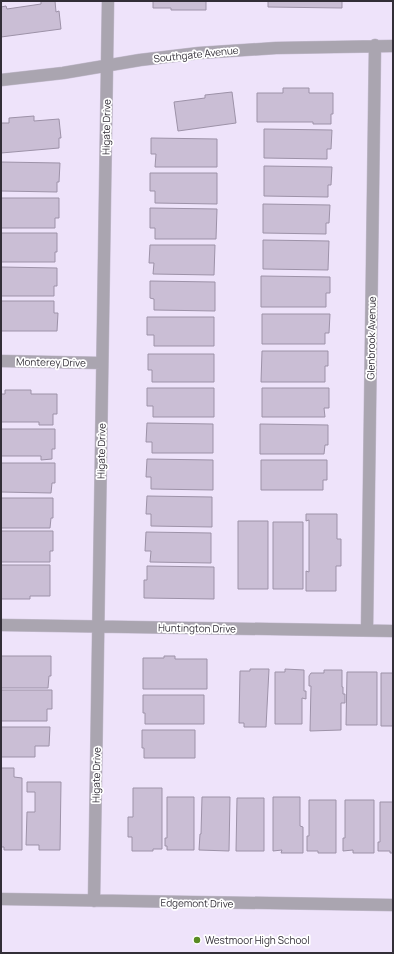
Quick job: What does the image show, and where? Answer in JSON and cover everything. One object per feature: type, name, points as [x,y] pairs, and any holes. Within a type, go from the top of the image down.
[{"type":"street","name":"Higate Drive","points":[[94,901],[108,1]]},
{"type":"street","name":"Glenbrook Avenue","points":[[367,630],[375,46]]},
{"type":"street","name":"Southgate Avenue","points":[[1,80],[63,73],[147,59],[249,49],[393,46]]},
{"type":"street","name":"Monterey Drive","points":[[1,361],[102,363]]},
{"type":"street","name":"Huntington Drive","points":[[1,625],[393,631]]},
{"type":"street","name":"Edgemont Drive","points":[[1,899],[393,905]]},
{"type":"building","points":[[41,1],[55,1],[56,12],[59,11],[61,29],[1,37],[1,7],[6,6],[7,9],[41,4]]},
{"type":"building","points":[[153,1],[206,1],[206,10],[171,10],[171,8],[153,8]]},
{"type":"building","points":[[268,1],[342,1],[342,8],[268,7]]},
{"type":"building","points":[[283,88],[309,88],[309,93],[333,93],[333,114],[331,114],[331,124],[313,124],[313,122],[257,122],[257,93],[283,93]]},
{"type":"building","points":[[232,92],[236,123],[178,131],[174,102],[205,98],[205,95]]},
{"type":"building","points":[[34,116],[34,121],[59,119],[61,138],[59,138],[59,148],[1,153],[1,123],[9,123],[9,118]]},
{"type":"building","points":[[264,129],[332,130],[331,149],[327,149],[327,159],[264,158]]},
{"type":"building","points":[[151,138],[217,139],[217,167],[155,167],[156,154],[151,154]]},
{"type":"building","points":[[1,162],[60,163],[57,192],[1,191]]},
{"type":"building","points":[[264,166],[332,167],[331,185],[328,185],[328,197],[264,196]]},
{"type":"building","points":[[150,173],[217,173],[217,204],[155,203],[155,191],[150,191]]},
{"type":"building","points":[[1,198],[59,198],[59,218],[55,218],[55,228],[1,228]]},
{"type":"building","points":[[263,204],[330,205],[329,223],[326,223],[326,234],[263,233]]},
{"type":"building","points":[[150,208],[217,209],[216,239],[155,239],[155,228],[150,228]]},
{"type":"building","points":[[1,233],[57,233],[57,252],[55,252],[55,262],[1,262]]},
{"type":"building","points":[[263,240],[329,241],[328,270],[263,269]]},
{"type":"building","points":[[150,245],[215,245],[214,275],[153,274],[154,263],[149,263]]},
{"type":"building","points":[[1,267],[57,268],[57,286],[54,286],[54,296],[1,296]]},
{"type":"building","points":[[261,276],[330,277],[330,293],[326,293],[326,307],[261,307]]},
{"type":"building","points":[[150,281],[215,282],[215,311],[154,310],[154,299],[150,298]]},
{"type":"building","points":[[1,301],[54,301],[54,313],[58,313],[57,331],[1,331]]},
{"type":"building","points":[[262,314],[330,314],[329,333],[325,333],[325,344],[262,344]]},
{"type":"building","points":[[147,317],[214,317],[214,346],[154,346],[154,335],[147,335]]},
{"type":"building","points":[[262,351],[328,351],[328,366],[325,366],[325,382],[261,382]]},
{"type":"building","points":[[148,354],[214,354],[214,382],[152,382],[152,370],[148,370]]},
{"type":"building","points":[[147,388],[214,388],[214,417],[153,417],[153,406],[147,406]]},
{"type":"building","points":[[262,388],[329,388],[329,408],[324,408],[325,417],[262,417]]},
{"type":"building","points":[[5,390],[31,390],[31,394],[57,394],[57,414],[53,414],[53,425],[39,425],[39,422],[1,422],[1,394],[5,394]]},
{"type":"building","points":[[147,423],[213,424],[213,453],[152,453],[152,442],[146,442]]},
{"type":"building","points":[[260,424],[328,425],[328,445],[325,445],[324,454],[260,454]]},
{"type":"building","points":[[1,429],[55,429],[55,449],[52,449],[52,459],[41,460],[41,456],[1,456]]},
{"type":"building","points":[[147,459],[213,460],[213,490],[151,489],[151,477],[146,477]]},
{"type":"building","points":[[261,460],[327,460],[327,480],[323,480],[323,490],[261,490]]},
{"type":"building","points":[[1,463],[55,463],[55,483],[52,483],[51,493],[1,492]]},
{"type":"building","points":[[147,496],[212,497],[212,527],[151,526],[151,514],[146,514]]},
{"type":"building","points":[[1,498],[53,498],[53,518],[51,518],[50,528],[1,528]]},
{"type":"building","points":[[306,514],[337,514],[337,539],[341,539],[341,566],[336,566],[336,591],[306,591],[306,571],[309,572],[309,520],[306,521]]},
{"type":"building","points":[[238,521],[268,521],[268,589],[238,589]]},
{"type":"building","points":[[273,522],[303,522],[303,589],[273,589]]},
{"type":"building","points":[[1,531],[53,531],[53,551],[50,551],[50,562],[1,562]]},
{"type":"building","points":[[146,532],[211,533],[211,563],[150,562],[151,551],[145,551]]},
{"type":"building","points":[[1,565],[50,565],[50,596],[30,596],[30,599],[1,599]]},
{"type":"building","points":[[147,566],[214,567],[214,599],[144,598],[144,580],[147,580]]},
{"type":"building","points":[[1,656],[51,656],[51,676],[49,676],[48,688],[1,688]]},
{"type":"building","points":[[164,656],[175,656],[175,659],[207,659],[207,689],[143,689],[143,658],[164,658]]},
{"type":"building","points":[[250,669],[269,669],[266,727],[244,727],[244,723],[239,723],[240,671],[250,671]]},
{"type":"building","points":[[285,669],[304,670],[304,691],[306,691],[306,699],[302,698],[302,724],[275,724],[275,672],[285,672]]},
{"type":"building","points":[[324,670],[342,670],[342,687],[343,694],[345,694],[345,703],[341,703],[341,730],[310,731],[311,686],[309,686],[309,676],[311,673],[324,673]]},
{"type":"building","points":[[347,672],[377,672],[377,725],[346,725]]},
{"type":"building","points":[[381,673],[393,673],[393,726],[381,726]]},
{"type":"building","points":[[1,690],[52,690],[52,709],[47,709],[47,721],[1,721]]},
{"type":"building","points":[[143,695],[204,695],[204,724],[145,724],[145,713],[143,713]]},
{"type":"building","points":[[1,727],[50,727],[49,746],[35,746],[35,757],[1,757]]},
{"type":"building","points":[[142,730],[195,730],[195,758],[144,758],[144,748],[142,748]]},
{"type":"building","points":[[1,768],[14,768],[14,777],[22,778],[22,850],[4,850],[4,847],[1,847]]},
{"type":"building","points":[[27,782],[61,782],[60,850],[39,850],[39,845],[26,845],[27,812],[35,812],[35,792],[27,792]]},
{"type":"building","points":[[133,788],[162,788],[162,849],[153,849],[153,851],[132,851],[132,837],[128,837],[128,817],[133,817]]},
{"type":"building","points":[[167,797],[194,797],[194,850],[167,850],[167,846],[165,846],[165,838],[167,838]]},
{"type":"building","points":[[202,797],[230,797],[229,851],[199,850]]},
{"type":"building","points":[[273,797],[300,797],[300,826],[303,827],[303,853],[281,853],[282,850],[273,851]]},
{"type":"building","points":[[237,798],[264,798],[264,851],[236,851]]},
{"type":"building","points":[[309,800],[336,800],[336,853],[318,853],[318,851],[307,851],[307,836],[309,836]]},
{"type":"building","points":[[345,800],[374,800],[374,853],[353,853],[353,850],[343,851],[343,838],[345,838]]},
{"type":"building","points":[[380,802],[393,802],[393,853],[390,853],[390,851],[378,851],[378,842],[380,842]]},
{"type":"place","name":"Westmoor High School","points":[[197,940]]}]
